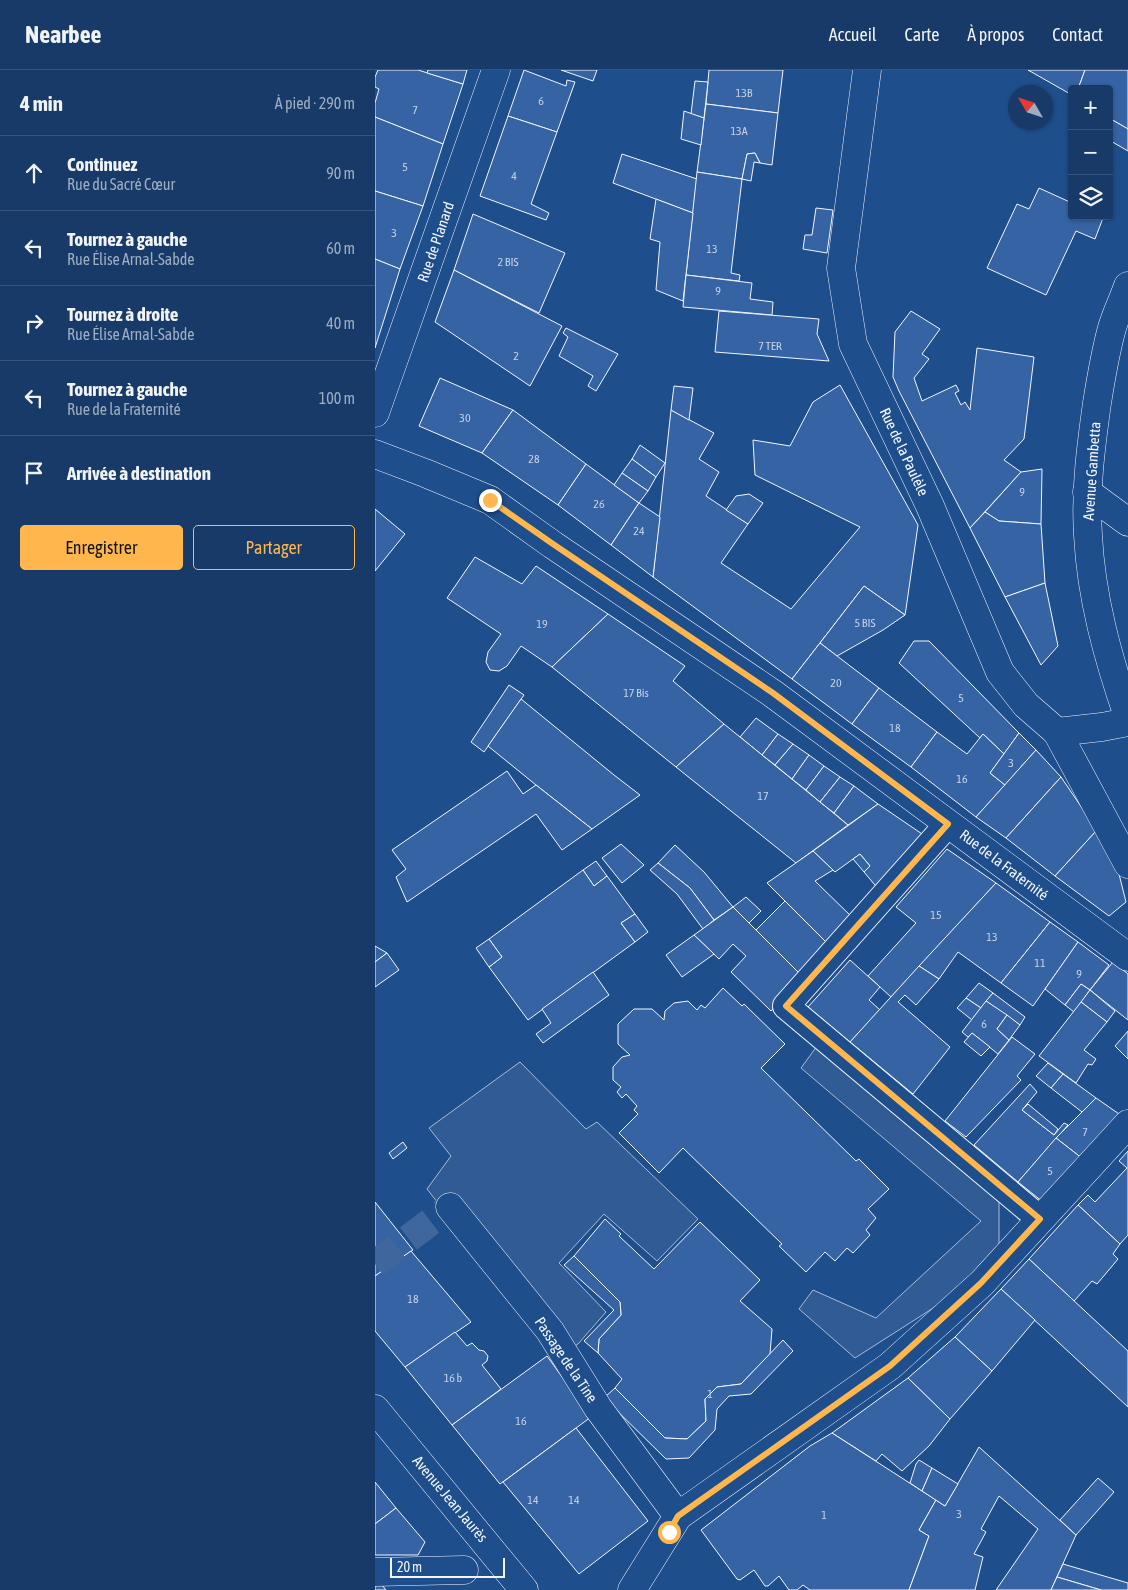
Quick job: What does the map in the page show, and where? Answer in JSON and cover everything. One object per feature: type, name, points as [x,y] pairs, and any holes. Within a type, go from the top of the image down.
[{"type":"street","name":"Rue de Planard","points":[[375,413],[496,70]]},
{"type":"street","name":"Rue de la Paulèle","points":[[867,70],[841,268],[853,344],[930,506],[1000,672],[1026,706],[1057,732]]},
{"type":"street","name":"Avenue Gambetta","points":[[1128,286],[1112,327],[1101,382],[1092,435],[1087,492],[1088,536],[1097,601],[1104,638],[1128,716]]},
{"type":"street","name":"Rue de la Fraternité","points":[[375,454],[490,500],[773,693],[1128,957]]},
{"type":"street","points":[[1087,492],[1128,522]]},
{"type":"street","points":[[1128,722],[1057,732],[1128,864]]},
{"type":"street","points":[[948,824],[786,1006],[1040,1219]]},
{"type":"street","points":[[631,1590],[678,1516],[890,1366],[981,1283],[1128,1124]]},
{"type":"street","name":"Passage de la Tine","points":[[450,1207],[550,1331],[598,1408],[678,1516]]},
{"type":"street","name":"Avenue Jean Jaurès","points":[[375,1409],[524,1590]]},
{"type":"street","points":[[440,1590],[491,1550]]},
{"type":"street","points":[[375,1572],[464,1570]]},
{"type":"shaded area","points":[[817,1046],[999,1200],[999,1249],[952,1296],[855,1358],[799,1309],[813,1290],[876,1318],[981,1221],[801,1068]]},
{"type":"shaded area","points":[[520,1062],[586,1129],[597,1122],[698,1219],[657,1261],[604,1214],[559,1263],[606,1312],[578,1344],[558,1356],[427,1189],[451,1156],[429,1128]]},
{"type":"building","points":[[378,70],[418,70],[463,84],[443,144],[375,117],[375,103],[379,89],[375,87],[375,77]]},
{"type":"building","points":[[428,70],[467,70],[463,84],[427,73]]},
{"type":"building","points":[[524,70],[566,86],[567,80],[575,82],[557,132],[508,116]]},
{"type":"building","points":[[561,70],[597,70],[593,81]]},
{"type":"building","points":[[709,70],[783,70],[778,113],[706,104]]},
{"type":"building","points":[[1028,70],[1085,70],[1079,85],[1068,85],[1068,93]]},
{"type":"building","points":[[1085,70],[1128,70],[1128,129],[1113,120],[1113,85],[1079,85]]},
{"type":"building","points":[[695,81],[708,82],[704,118],[691,114]]},
{"type":"building","points":[[706,104],[778,113],[772,165],[760,163],[755,153],[747,154],[742,179],[697,172]]},
{"type":"building","points":[[684,111],[704,118],[701,145],[681,139]]},
{"type":"building","points":[[508,116],[557,132],[531,204],[549,213],[546,220],[480,196]]},
{"type":"building","points":[[375,117],[443,144],[423,206],[375,191]]},
{"type":"building","points":[[1113,120],[1128,129],[1128,151],[1113,142]]},
{"type":"building","points":[[755,153],[760,163],[754,162],[751,181],[742,179],[747,154]]},
{"type":"building","points":[[622,154],[697,179],[693,213],[613,183]]},
{"type":"building","points":[[697,172],[742,179],[731,273],[740,275],[739,281],[686,275]]},
{"type":"building","points":[[1039,188],[1068,201],[1068,220],[1102,220],[1095,239],[1076,231],[1046,295],[987,268],[1017,204],[1029,209]]},
{"type":"building","points":[[375,191],[423,206],[400,269],[375,259]]},
{"type":"building","points":[[656,199],[693,213],[683,301],[656,290],[660,242],[650,239]]},
{"type":"building","points":[[816,208],[833,210],[827,253],[803,249],[805,235],[812,235]]},
{"type":"building","points":[[473,214],[565,253],[539,313],[454,270]]},
{"type":"building","points":[[375,259],[400,269],[375,348]]},
{"type":"building","points":[[454,270],[562,326],[530,386],[435,322]]},
{"type":"building","points":[[686,275],[752,283],[750,299],[773,302],[772,315],[683,307]]},
{"type":"building","points":[[719,311],[819,319],[817,334],[829,361],[715,352]]},
{"type":"building","points":[[911,311],[940,329],[922,354],[929,359],[914,378],[922,401],[956,385],[959,391],[955,393],[961,405],[965,402],[970,410],[977,348],[1034,357],[1024,439],[1004,460],[1021,472],[970,528],[893,377],[895,332]]},
{"type":"building","points":[[566,328],[618,354],[596,391],[588,386],[593,376],[559,356],[568,337],[563,333]]},
{"type":"building","points":[[440,378],[513,410],[482,453],[419,426]]},
{"type":"building","points":[[840,385],[918,525],[906,609],[905,615],[864,586],[792,679],[653,577],[671,410],[714,433],[699,459],[719,472],[706,496],[748,524],[721,563],[791,609],[860,527],[755,475],[753,440],[790,446],[813,402]]},
{"type":"building","points":[[674,386],[693,388],[689,420],[671,410]]},
{"type":"building","points":[[513,410],[586,464],[558,505],[482,453]]},
{"type":"building","points":[[640,445],[665,463],[656,477],[632,459]]},
{"type":"building","points":[[632,459],[656,477],[648,491],[622,473]]},
{"type":"building","points":[[586,464],[639,503],[611,545],[558,505]]},
{"type":"building","points":[[1042,469],[1041,524],[999,521],[985,512],[1021,472]]},
{"type":"building","points":[[622,473],[648,491],[639,503],[614,485]]},
{"type":"building","points":[[749,494],[763,503],[748,524],[726,510],[736,496]]},
{"type":"building","points":[[639,503],[660,517],[653,577],[611,545]]},
{"type":"building","points":[[375,509],[405,534],[375,571]]},
{"type":"building","points":[[985,512],[999,521],[1041,524],[1045,583],[1005,597],[970,528]]},
{"type":"building","points":[[475,557],[522,584],[536,566],[608,614],[552,667],[521,646],[507,666],[499,671],[490,670],[486,662],[488,652],[501,634],[447,598]]},
{"type":"building","points":[[1045,583],[1058,646],[1041,665],[1005,597]]},
{"type":"building","points":[[864,586],[905,615],[837,656],[820,643]]},
{"type":"building","points":[[608,614],[685,666],[673,681],[724,724],[676,767],[552,667]]},
{"type":"building","points":[[914,641],[929,641],[1019,733],[1004,754],[983,734],[980,738],[899,663]]},
{"type":"building","points":[[820,643],[879,688],[852,724],[792,679]]},
{"type":"building","points":[[509,685],[524,695],[484,752],[471,742]]},
{"type":"building","points":[[879,688],[937,732],[911,767],[852,724]]},
{"type":"building","points":[[521,699],[640,795],[592,829],[536,785],[488,746]]},
{"type":"building","points":[[756,718],[778,734],[762,755],[740,737]]},
{"type":"building","points":[[724,724],[848,825],[796,863],[676,767]]},
{"type":"building","points":[[937,732],[967,754],[983,734],[1004,754],[990,773],[1005,785],[976,817],[911,767]]},
{"type":"building","points":[[1019,733],[1036,750],[1005,785],[990,773]]},
{"type":"building","points":[[778,734],[793,744],[775,765],[762,755]]},
{"type":"building","points":[[793,744],[809,755],[792,779],[775,765]]},
{"type":"building","points":[[1036,750],[1061,777],[1006,838],[976,817]]},
{"type":"building","points":[[809,755],[824,766],[806,790],[792,779]]},
{"type":"building","points":[[824,766],[840,777],[820,802],[806,790]]},
{"type":"building","points":[[507,771],[523,794],[536,785],[592,829],[562,850],[536,814],[407,902],[396,877],[406,869],[392,850]]},
{"type":"building","points":[[840,777],[854,786],[834,813],[820,802]]},
{"type":"building","points":[[1061,777],[1097,830],[1055,876],[1006,838]]},
{"type":"building","points":[[854,786],[878,804],[848,825],[834,813]]},
{"type":"building","points":[[878,804],[928,838],[880,891],[864,872],[870,866],[860,854],[835,872],[813,851]]},
{"type":"building","points":[[1097,830],[1116,862],[1126,902],[1109,916],[1055,876]]},
{"type":"building","points":[[621,844],[644,865],[622,883],[602,858]]},
{"type":"building","points":[[675,845],[704,872],[733,907],[714,920],[690,888],[658,863]]},
{"type":"building","points":[[947,849],[996,883],[891,997],[868,976],[916,923],[896,907]]},
{"type":"building","points":[[813,851],[833,870],[815,881],[854,919],[830,946],[767,883]]},
{"type":"building","points":[[860,854],[870,866],[864,872],[853,859]]},
{"type":"building","points":[[596,861],[607,876],[594,886],[583,870]]},
{"type":"building","points":[[658,863],[690,888],[714,920],[703,929],[677,894],[650,870]]},
{"type":"building","points":[[583,870],[594,886],[607,876],[635,914],[621,923],[635,942],[528,1020],[489,967],[502,957],[489,939]]},
{"type":"building","points":[[996,883],[1050,922],[1001,983],[958,952],[939,979],[919,966]]},
{"type":"building","points":[[746,897],[761,911],[749,923],[733,907]]},
{"type":"building","points":[[785,901],[830,946],[802,976],[756,930]]},
{"type":"building","points":[[733,907],[802,976],[771,1011],[731,972],[746,956],[733,944],[719,959],[694,935]]},
{"type":"building","points":[[635,914],[648,932],[635,942],[621,923]]},
{"type":"building","points":[[1050,922],[1078,942],[1033,1006],[1001,983]]},
{"type":"building","points":[[694,935],[714,954],[682,977],[666,955]]},
{"type":"building","points":[[489,939],[502,957],[489,967],[476,948]]},
{"type":"building","points":[[1078,942],[1109,965],[1090,990],[1081,984],[1065,1005],[1045,989]]},
{"type":"building","points":[[375,946],[387,953],[375,962]]},
{"type":"building","points":[[387,953],[399,970],[375,987],[375,962]]},
{"type":"building","points":[[850,960],[880,987],[869,1000],[880,1010],[850,1042],[808,1007]]},
{"type":"building","points":[[1113,962],[1128,974],[1128,1020],[1090,990]]},
{"type":"building","points":[[919,966],[939,979],[916,1005],[905,995],[898,1002],[950,1047],[913,1094],[850,1042]]},
{"type":"building","points":[[593,972],[609,995],[543,1043],[536,1034],[551,1023],[542,1009]]},
{"type":"building","points":[[979,983],[993,993],[981,1008],[966,998]]},
{"type":"building","points":[[1081,984],[1090,990],[1074,1012],[1065,1005]]},
{"type":"building","points":[[723,988],[742,1006],[744,1004],[785,1044],[761,1068],[856,1161],[859,1159],[889,1189],[868,1209],[876,1218],[866,1230],[870,1235],[853,1253],[847,1248],[835,1261],[825,1252],[806,1272],[779,1246],[782,1244],[683,1148],[659,1173],[619,1133],[638,1114],[634,1110],[637,1106],[626,1094],[622,1098],[617,1092],[621,1087],[613,1080],[613,1067],[622,1057],[630,1055],[618,1044],[618,1024],[634,1009],[652,1009],[664,1020],[665,1011],[674,1003],[688,1001],[697,1010],[701,1005],[705,1008]]},
{"type":"building","points":[[1090,990],[1115,1011],[1107,1022],[1081,1002]]},
{"type":"building","points":[[993,993],[1025,1017],[1020,1025],[986,1001]]},
{"type":"building","points":[[966,998],[981,1008],[972,1020],[957,1008]]},
{"type":"building","points":[[986,1001],[1007,1015],[997,1029],[1009,1040],[998,1054],[972,1033],[968,1037],[962,1032]]},
{"type":"building","points":[[1081,1002],[1107,1022],[1084,1050],[1096,1059],[1092,1065],[1088,1064],[1076,1083],[1039,1056]]},
{"type":"building","points":[[1007,1015],[1020,1025],[1009,1040],[997,1029]]},
{"type":"building","points":[[1128,1031],[1128,1059],[1115,1046]]},
{"type":"building","points":[[972,1033],[990,1047],[981,1056],[964,1042]]},
{"type":"building","points":[[1012,1037],[1035,1054],[1017,1076],[1021,1080],[966,1137],[945,1121]]},
{"type":"building","points":[[1048,1063],[1063,1074],[1051,1088],[1036,1076]]},
{"type":"building","points":[[1063,1074],[1096,1098],[1082,1112],[1051,1088]]},
{"type":"building","points":[[1030,1084],[1037,1092],[1022,1110],[1054,1135],[1064,1123],[1068,1125],[1018,1182],[974,1145]]},
{"type":"building","points":[[1096,1098],[1122,1116],[1083,1159],[1056,1138]]},
{"type":"building","points":[[1028,1104],[1058,1129],[1054,1135],[1022,1110]]},
{"type":"building","points":[[1056,1138],[1083,1159],[1043,1202],[1018,1182]]},
{"type":"building","points":[[403,1142],[407,1148],[393,1159],[389,1153]]},
{"type":"building","points":[[1128,1151],[1128,1235],[1120,1244],[1078,1205],[1088,1195],[1095,1202],[1127,1168],[1119,1161]]},
{"type":"building","points":[[375,1202],[413,1250],[375,1276]]},
{"type":"building","points":[[1078,1205],[1120,1244],[1113,1254],[1118,1259],[1097,1284],[1092,1281],[1074,1301],[1029,1259]]},
{"type":"building","points":[[605,1219],[621,1234],[619,1236],[654,1269],[700,1222],[760,1280],[740,1301],[772,1329],[770,1354],[741,1384],[717,1387],[705,1399],[706,1421],[687,1439],[665,1438],[615,1388],[622,1379],[598,1353],[599,1339],[621,1315],[620,1302],[574,1256]]},
{"type":"building","points":[[411,1251],[471,1322],[405,1367],[375,1331],[375,1276]]},
{"type":"building","points":[[574,1256],[620,1302],[621,1315],[599,1339],[598,1353],[584,1341],[614,1310],[564,1265]]},
{"type":"building","points":[[1029,1259],[1128,1351],[1128,1407],[1001,1289]]},
{"type":"building","points":[[1001,1289],[1035,1320],[992,1371],[955,1337]]},
{"type":"building","points":[[455,1332],[467,1346],[472,1343],[479,1350],[484,1351],[488,1356],[487,1361],[482,1365],[501,1389],[452,1425],[405,1367]]},
{"type":"building","points":[[955,1337],[992,1371],[950,1419],[908,1378]]},
{"type":"building","points":[[783,1340],[793,1351],[751,1394],[729,1396],[717,1409],[715,1430],[689,1458],[666,1459],[604,1398],[615,1388],[665,1438],[687,1439],[706,1421],[705,1399],[717,1387],[741,1384]]},
{"type":"building","points":[[547,1356],[591,1417],[500,1484],[452,1425]]},
{"type":"building","points":[[908,1378],[950,1419],[929,1446],[902,1471],[882,1454],[876,1461],[832,1433]]},
{"type":"building","points":[[576,1428],[648,1521],[579,1574],[503,1482]]},
{"type":"building","points":[[832,1433],[936,1500],[919,1530],[929,1536],[909,1590],[810,1590],[803,1585],[797,1590],[789,1590],[779,1576],[768,1586],[765,1586],[754,1570],[740,1580],[737,1579],[701,1530],[810,1446]]},
{"type":"building","points":[[979,1447],[1076,1535],[1051,1590],[996,1590],[1038,1529],[999,1496],[981,1529],[986,1532],[974,1554],[983,1557],[975,1590],[909,1590],[929,1536],[919,1530],[936,1500],[945,1506]]},
{"type":"building","points":[[919,1460],[932,1468],[922,1491],[910,1483]]},
{"type":"building","points":[[932,1468],[958,1484],[945,1506],[922,1491]]},
{"type":"building","points":[[1098,1478],[1114,1492],[1076,1535],[1060,1520]]},
{"type":"building","points":[[375,1482],[396,1508],[375,1524]]},
{"type":"building","points":[[396,1508],[425,1542],[418,1555],[375,1555],[375,1524]]},
{"type":"building","points":[[1063,1564],[1128,1583],[1128,1590],[1101,1590],[1057,1577]]},
{"type":"building","points":[[1057,1577],[1101,1590],[1051,1590]]},
{"type":"building","points":[[375,1585],[382,1585],[386,1590],[375,1590]]},
{"type":"tunnel","points":[[375,1264],[450,1207]]},
{"type":"route","points":[[490,500],[773,693],[948,824],[786,1006],[1040,1219],[981,1283],[890,1366],[678,1516],[669,1532]]}]
